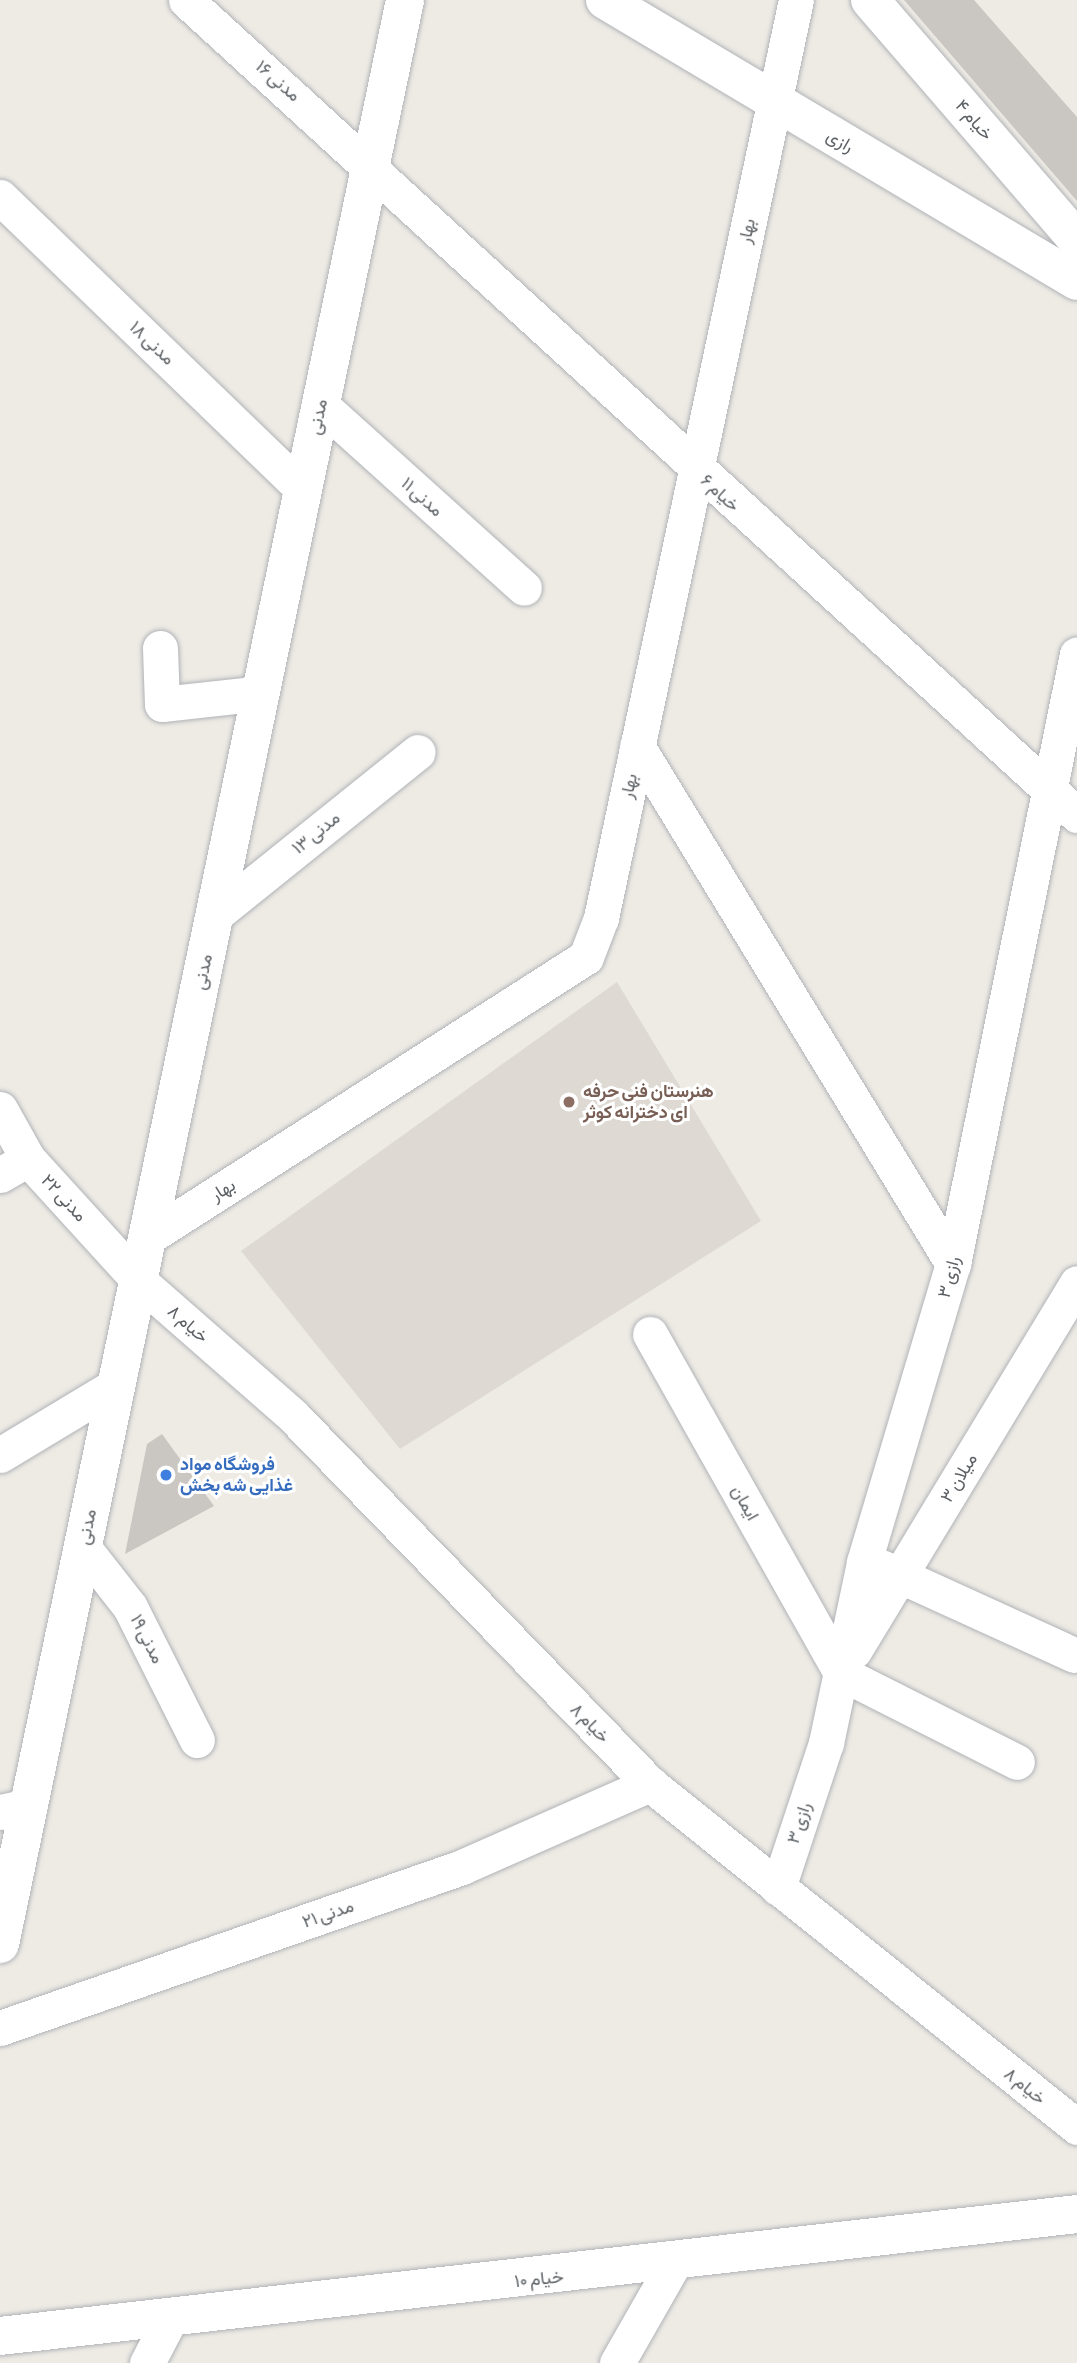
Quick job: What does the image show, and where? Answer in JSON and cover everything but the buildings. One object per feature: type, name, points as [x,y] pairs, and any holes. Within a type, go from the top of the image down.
[{"type":"main road","name":"مدنی","points":[[0,1944],[14,1809],[83,1547],[405,0]]},
{"type":"main road","name":"رازی","points":[[605,0],[1077,281]]},
{"type":"main road","name":"خیام ۴","points":[[870,0],[1077,240]]},
{"type":"main road","name":"خیام ۱۰","points":[[0,2336],[673,2265],[1077,2214]]},
{"type":"street","name":"مدنی ۱۶","points":[[186,0],[371,163]]},
{"type":"street","name":"بهار","points":[[147,1238],[586,957],[637,746],[796,0]]},
{"type":"street","name":"خیام ۶","points":[[371,163],[696,471],[1049,786],[1077,815]]},
{"type":"street","name":"مدنی ۱۸","points":[[0,197],[303,489]]},
{"type":"street","name":"مدنی ۱۱","points":[[321,405],[524,588]]},
{"type":"street","points":[[160,648],[162,704],[261,693]]},
{"type":"street","name":"رازی ۳","points":[[778,1888],[841,1673],[864,1562],[953,1264],[1077,654]]},
{"type":"street","points":[[637,746],[953,1264]]},
{"type":"street","name":"مدنی ۱۳","points":[[215,915],[418,752]]},
{"type":"street","name":"مدنی ۲۲","points":[[0,1109],[14,1167],[138,1280]]},
{"type":"street","name":"خیام ۸","points":[[138,1280],[292,1415],[650,1784],[1077,2127]]},
{"type":"street","name":"میلان ۳","points":[[841,1673],[1077,1283]]},
{"type":"street","name":"ایمان","points":[[650,1334],[841,1673]]},
{"type":"street","points":[[0,1455],[116,1385]]},
{"type":"street","name":"مدنی ۱۹","points":[[83,1547],[130,1607],[197,1740]]},
{"type":"street","points":[[864,1562],[902,1572],[1074,1655]]},
{"type":"street","points":[[841,1673],[1017,1762]]},
{"type":"street","name":"مدنی ۲۱","points":[[0,2028],[462,1867],[650,1784]]},
{"type":"street","points":[[617,2363],[673,2265]]},
{"type":"street","points":[[147,2363],[170,2319]]},
{"type":"shaded area","name":"هنرستان فنی حرفه ای دخترانه کوثر","points":[[617,982],[761,1221],[400,1449],[241,1251]]},
{"type":"place","name":"هنرستان فنی حرفه ای دخترانه کوثر","points":[[569,1102]]},
{"type":"place","name":"فروشگاه مواد غذایی شه بخش","points":[[166,1475]]}]
